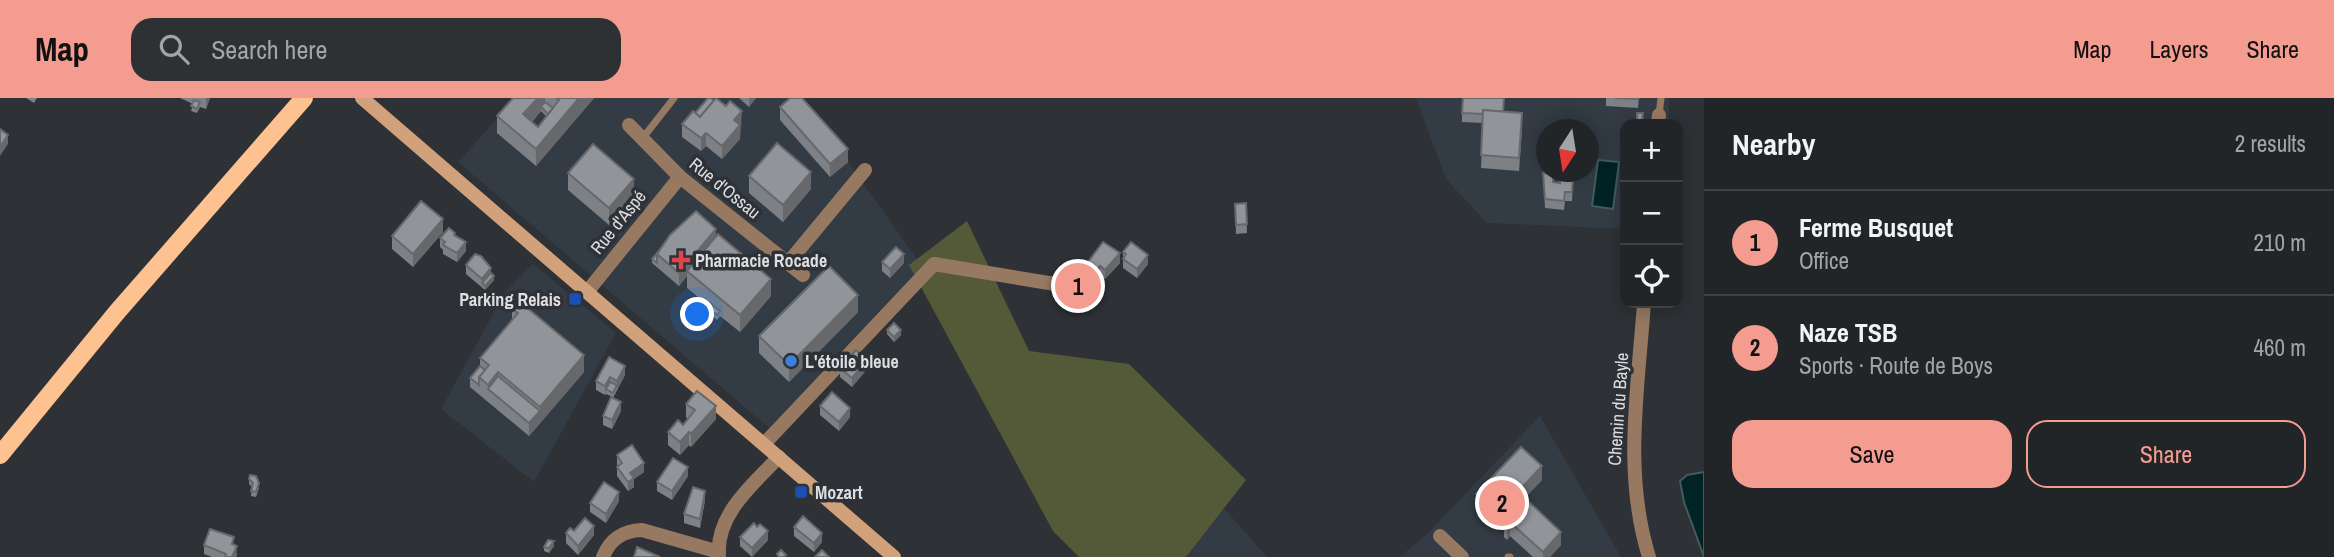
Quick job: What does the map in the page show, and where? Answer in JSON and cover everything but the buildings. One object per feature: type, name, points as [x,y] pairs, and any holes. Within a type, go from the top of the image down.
[{"type":"main road","points":[[0,455],[117,312],[304,98]]},
{"type":"main road","points":[[362,98],[894,557]]},
{"type":"street","name":"Rue d'Ossau","points":[[629,125],[680,177],[803,275]]},
{"type":"street","points":[[788,263],[865,170]]},
{"type":"street","name":"Rue d'Aspé","points":[[587,292],[680,177]]},
{"type":"street","points":[[764,444],[933,264],[1067,286]]},
{"type":"street","name":"Chemin du Bayle","points":[[1644,308],[1632,461],[1638,515],[1650,557]]},
{"type":"street","points":[[603,557],[608,544],[630,530],[642,530],[719,554],[732,509],[779,457]]},
{"type":"street","points":[[1440,536],[1462,557]]},
{"type":"lane","points":[[642,140],[674,98]]},
{"type":"lane","points":[[1659,119],[1661,98]]},
{"type":"shaded area","points":[[516,98],[803,98],[922,266],[769,428],[458,162]]},
{"type":"shaded area","points":[[1416,98],[1669,98],[1669,119],[1620,119],[1620,229],[1487,223],[1446,179]]},
{"type":"shaded area","points":[[533,264],[616,333],[534,482],[441,409],[505,292]]},
{"type":"shaded area","points":[[1540,416],[1621,557],[1399,557],[1426,535]]},
{"type":"shaded area","points":[[1223,507],[1267,557],[1186,557]]},
{"type":"green space","points":[[967,221],[1029,351],[1129,364],[1246,480],[1186,557],[1079,557],[1053,531],[909,265]]},
{"type":"water","points":[[1599,160],[1619,162],[1613,209],[1592,206],[1595,182],[1599,182]]},
{"type":"water","points":[[1704,472],[1704,557],[1684,502],[1680,481],[1687,475]]},
{"type":"place","name":"Pharmacie Rocade","points":[[681,260]]},
{"type":"place","name":"Ferme Busquet","points":[[1078,286]]},
{"type":"place","name":"Parking Relais","points":[[575,299]]},
{"type":"place","name":"L'étoile bleue","points":[[791,361]]},
{"type":"place","name":"Mozart","points":[[801,492]]},
{"type":"place","name":"Naze TSB","points":[[1502,503]]}]
